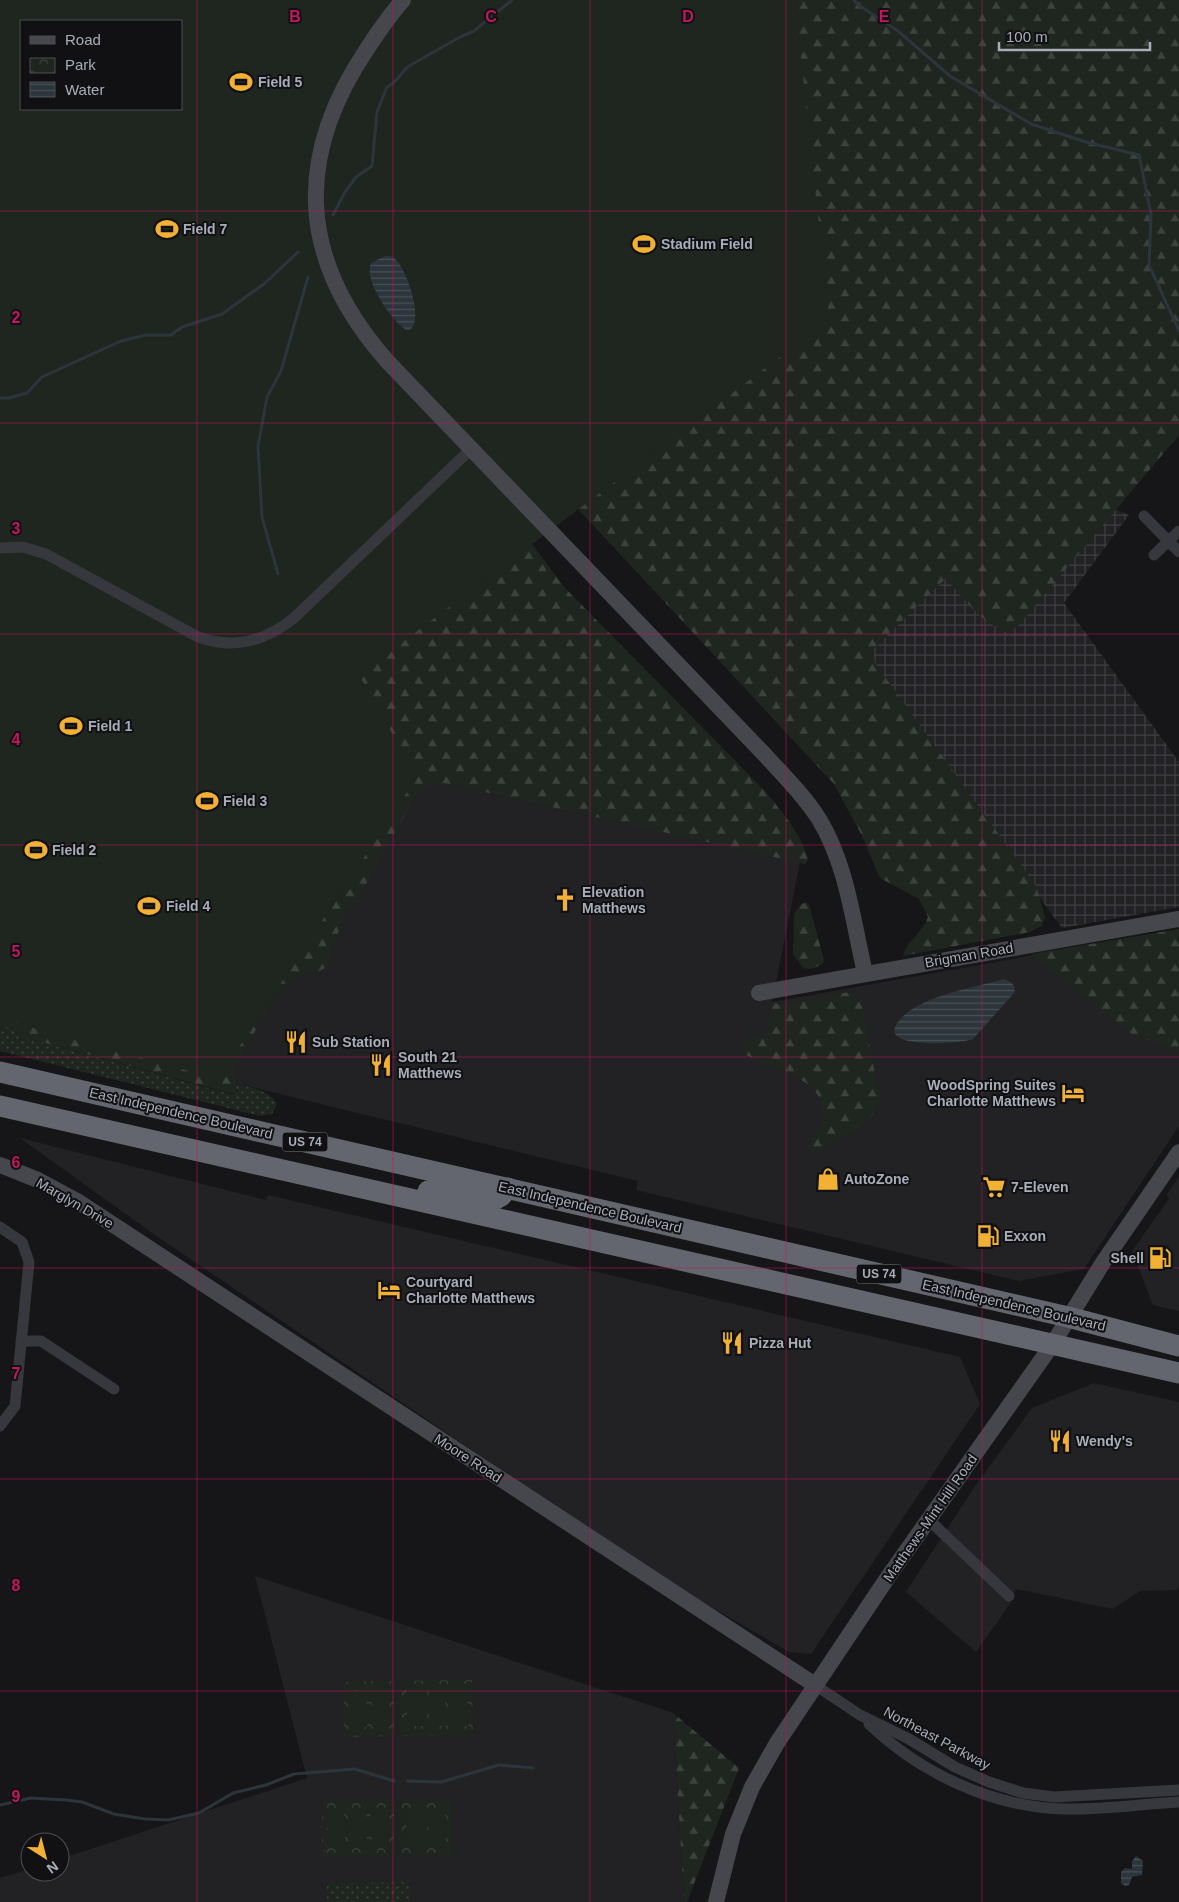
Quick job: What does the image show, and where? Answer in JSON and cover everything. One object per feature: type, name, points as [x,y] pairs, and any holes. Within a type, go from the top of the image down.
[{"type":"highway","points":[[0,1067],[31,1079]]},
{"type":"highway","name":"East Independence Boulevard","points":[[0,1072],[1068,1317],[1179,1346]]},
{"type":"highway","name":"US 74","points":[[0,1106],[1052,1345],[1179,1372]]},
{"type":"highway","points":[[356,1186],[442,1192],[486,1201],[497,1199],[508,1188]]},
{"type":"street","points":[[403,0],[354,68],[332,109],[323,136],[317,168],[317,221],[329,271],[341,299],[355,322],[387,361],[752,742],[808,804],[826,831],[839,862],[866,973]]},
{"type":"street","points":[[0,548],[22,547],[46,554],[198,637],[218,643],[248,642],[266,637],[294,618],[471,449]]},
{"type":"street","points":[[1144,516],[1179,552]]},
{"type":"street","points":[[1154,555],[1179,531]]},
{"type":"street","name":"Brigman Road","points":[[759,993],[1179,920]]},
{"type":"street","name":"Matthews-Mint Hill Road","points":[[716,1902],[733,1834],[752,1788],[815,1685],[1052,1345],[1068,1317],[1179,1152]]},
{"type":"street","name":"Marglyn Drive","points":[[0,1165],[57,1190],[122,1231]]},
{"type":"street","points":[[0,1227],[22,1242],[29,1262],[15,1406],[0,1426]]},
{"type":"street","name":"Moore Road","points":[[122,1231],[815,1685]]},
{"type":"street","points":[[21,1341],[41,1342],[114,1389]]},
{"type":"street","points":[[929,1520],[1009,1596]]},
{"type":"street","name":"Northeast Parkway","points":[[815,1685],[860,1715],[909,1739],[955,1767],[989,1782],[1023,1793],[1054,1797],[1179,1790]]},
{"type":"street","name":"Northeast Parkway","points":[[860,1715],[882,1737],[917,1761],[981,1794],[1020,1805],[1065,1809],[1179,1802]]},
{"type":"shaded area","points":[[1046,479],[1129,515],[1064,603],[1179,762],[1179,907],[1062,928],[864,658]]},
{"type":"shaded area","points":[[417,777],[800,862],[772,1002],[1179,929],[1179,1126],[1084,1269],[1019,1281],[636,1190],[638,1181],[218,1079]]},
{"type":"shaded area","points":[[20,1138],[266,1200],[268,1195],[960,1357],[980,1404],[811,1654],[789,1652],[682,1590],[556,1507],[155,1235]]},
{"type":"shaded area","points":[[1179,1177],[1179,1311],[1153,1305],[1132,1251],[1169,1199],[1167,1194]]},
{"type":"shaded area","points":[[1094,1383],[1179,1402],[1179,1586],[1177,1590],[1140,1591],[1113,1609],[1016,1589],[1010,1604],[976,1652],[906,1592],[975,1486],[1032,1408]]},
{"type":"shaded area","points":[[255,1576],[673,1713],[684,1902],[0,1902],[0,1878],[20,1872],[20,1882],[70,1882],[70,1856],[307,1778]]},
{"type":"green space","points":[[0,0],[795,0],[829,320],[359,675],[417,777],[218,1079],[36,1029],[0,1014]]},
{"type":"green space","points":[[769,0],[1179,0],[1179,435],[1017,627],[1004,632],[995,627],[972,608],[946,578],[873,649],[875,663],[1036,886],[1045,917],[1042,926],[1030,932],[903,956],[907,946],[928,917],[919,899],[880,878],[861,834],[834,784],[578,509],[746,348]]},
{"type":"green space","points":[[519,526],[564,587],[767,793],[801,842],[808,860],[805,864],[444,783],[430,786],[415,796],[357,900],[345,910],[328,966],[293,979],[273,1002],[233,1071],[237,1095],[20,1036],[11,1027],[0,1029],[0,966],[338,685]]},
{"type":"green space","points":[[806,902],[809,905],[824,960],[823,964],[811,969],[803,968],[793,954],[794,914],[800,905]]},
{"type":"green space","points":[[1179,929],[1179,1051],[1133,1035],[1031,954]]},
{"type":"green space","points":[[849,992],[855,994],[862,1006],[880,1100],[872,1115],[858,1127],[824,1148],[812,1151],[807,1148],[819,1129],[823,1112],[820,1099],[812,1088],[799,1079],[742,1053],[739,1046],[750,1036],[762,1037],[768,1034],[772,1002],[781,1005]]},
{"type":"green space","points":[[11,1027],[20,1036],[234,1095],[237,1091],[234,1083],[252,1088],[269,1095],[277,1104],[272,1114],[260,1116],[0,1051],[0,1029]]},
{"type":"green space","points":[[472,1680],[473,1735],[402,1736],[401,1681]]},
{"type":"green space","points":[[394,1681],[394,1736],[344,1737],[344,1682]]},
{"type":"green space","points":[[372,1690],[388,1690],[389,1726],[372,1727]]},
{"type":"green space","points":[[407,1690],[423,1690],[424,1726],[407,1726]]},
{"type":"green space","points":[[429,1690],[445,1690],[446,1726],[429,1726]]},
{"type":"green space","points":[[451,1690],[467,1690],[468,1726],[451,1726]]},
{"type":"green space","points":[[350,1691],[366,1691],[367,1727],[350,1727]]},
{"type":"green space","points":[[673,1713],[739,1768],[687,1902],[684,1902]]},
{"type":"green space","points":[[451,1799],[452,1855],[402,1855],[401,1800]]},
{"type":"green space","points":[[394,1800],[394,1856],[322,1857],[322,1801]]},
{"type":"green space","points":[[445,1809],[446,1845],[429,1846],[428,1810]]},
{"type":"green space","points":[[349,1810],[366,1810],[367,1846],[350,1846]]},
{"type":"green space","points":[[371,1810],[388,1810],[389,1846],[372,1846]]},
{"type":"green space","points":[[406,1810],[423,1810],[423,1846],[407,1846]]},
{"type":"green space","points":[[327,1811],[344,1811],[345,1846],[328,1847]]},
{"type":"green space","points":[[409,1882],[410,1902],[327,1902],[327,1884]]},
{"type":"water","points":[[385,256],[391,256],[395,259],[409,284],[415,306],[414,325],[410,330],[406,330],[394,318],[380,300],[371,280],[371,263]]},
{"type":"water","points":[[1004,979],[1012,983],[1015,988],[1014,993],[973,1039],[923,1043],[899,1037],[894,1031],[898,1022],[907,1013],[932,999]]},
{"type":"water","points":[[1136,1856],[1143,1861],[1142,1875],[1132,1877],[1129,1885],[1125,1886],[1121,1883],[1121,1872],[1125,1868],[1132,1869],[1132,1861]]},
{"type":"waterway","points":[[333,215],[345,192],[356,177],[372,166],[377,112],[387,87],[395,82],[409,66],[474,31],[512,0]]},
{"type":"waterway","points":[[854,0],[857,4],[898,31],[950,76],[1031,124],[1086,142],[1139,155],[1151,214],[1149,265],[1179,331]]},
{"type":"waterway","points":[[0,398],[9,398],[27,393],[42,377],[121,341],[146,335],[171,335],[182,327],[222,314],[264,284],[298,252]]},
{"type":"waterway","points":[[278,574],[262,517],[258,446],[267,397],[281,371],[308,277]]},
{"type":"waterway","points":[[408,1781],[441,1782],[499,1765],[533,1768]]},
{"type":"waterway","points":[[0,1805],[31,1798],[66,1800],[82,1802],[114,1814],[145,1819],[168,1820],[199,1813],[233,1793],[266,1785],[294,1774],[355,1769],[394,1781]]},
{"type":"place","name":"Field 5","points":[[241,82]]},
{"type":"place","name":"Field 7","points":[[167,229]]},
{"type":"place","name":"Stadium Field","points":[[644,244]]},
{"type":"place","name":"Field 1","points":[[71,726]]},
{"type":"place","name":"Field 3","points":[[207,801]]},
{"type":"place","name":"Field 2","points":[[36,850]]},
{"type":"place","name":"Elevation Matthews","points":[[565,900]]},
{"type":"place","name":"Field 4","points":[[149,906]]},
{"type":"place","name":"Sub Station","points":[[296,1042]]},
{"type":"place","name":"South 21 Matthews","points":[[381,1065]]},
{"type":"place","name":"WoodSpring Suites Charlotte Matthews","points":[[1073,1093]]},
{"type":"place","name":"AutoZone","points":[[828,1179]]},
{"type":"place","name":"7-Eleven","points":[[994,1187]]},
{"type":"place","name":"Exxon","points":[[988,1236]]},
{"type":"place","name":"Shell","points":[[1160,1258]]},
{"type":"place","name":"Courtyard Charlotte Matthews","points":[[389,1290]]},
{"type":"place","name":"Pizza Hut","points":[[732,1343]]},
{"type":"place","name":"Wendy's","points":[[1060,1441]]}]
